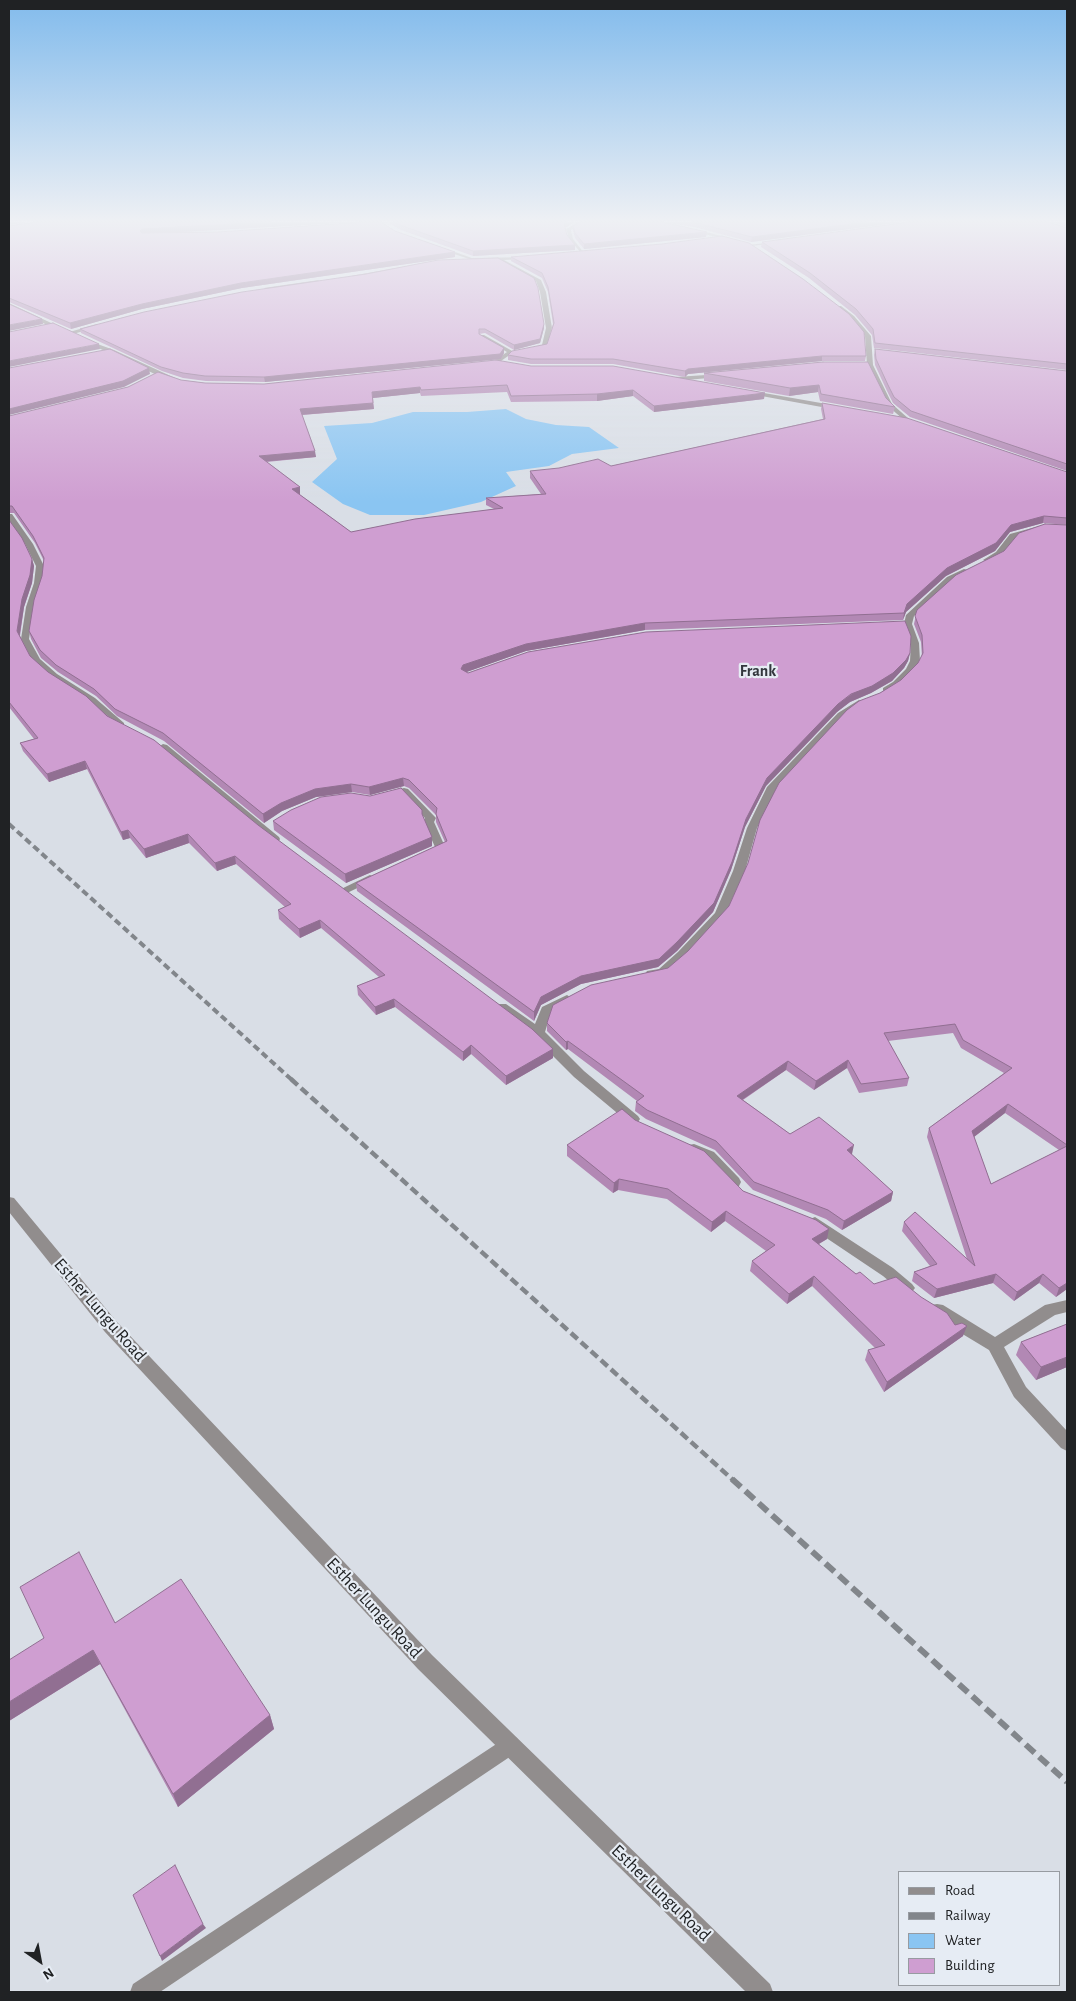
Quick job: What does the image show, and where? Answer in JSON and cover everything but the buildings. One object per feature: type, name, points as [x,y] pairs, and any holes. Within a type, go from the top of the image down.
[{"type":"street","points":[[30,315],[112,351],[159,374],[182,382]]},
{"type":"street","points":[[488,363],[496,362],[512,354],[546,346],[544,343],[549,328],[547,315]]},
{"type":"street","points":[[849,315],[868,336],[870,364],[882,392],[890,405],[907,420]]},
{"type":"street","points":[[69,333],[104,324]]},
{"type":"street","points":[[44,328],[52,326]]},
{"type":"street","points":[[482,336],[494,341],[512,354]]},
{"type":"street","points":[[95,354],[112,351]]},
{"type":"street","points":[[869,351],[879,352]]},
{"type":"street","points":[[496,362],[505,364]]},
{"type":"street","points":[[862,364],[870,364]]},
{"type":"street","points":[[152,378],[159,374]]},
{"type":"street","points":[[675,379],[723,375]]},
{"type":"street","points":[[666,378],[704,385]]},
{"type":"street","points":[[739,391],[844,409]]},
{"type":"street","points":[[890,417],[924,425]]},
{"type":"street","points":[[9,516],[29,544],[40,566],[38,584],[30,607],[26,639],[36,660],[54,676],[92,700],[113,720],[128,728]]},
{"type":"street","points":[[643,976],[662,972],[682,955],[720,914],[739,871],[752,828],[771,789],[841,715],[854,705],[872,698],[896,684],[910,670],[916,661],[915,644],[904,624],[910,615],[950,579],[1000,554],[1013,536],[1043,527],[1067,528]]},
{"type":"street","points":[[152,740],[160,744],[268,828],[288,848]]},
{"type":"street","points":[[377,798],[404,791],[431,818],[430,822],[441,848],[420,857]]},
{"type":"street","points":[[343,891],[378,875]]},
{"type":"street","points":[[538,1033],[546,1010],[578,993]]},
{"type":"street","points":[[491,999],[538,1033],[579,1074],[640,1125]]},
{"type":"street","points":[[683,1144],[709,1156],[740,1189]]},
{"type":"street","name":"Esther Lungu Road","points":[[9,1202],[111,1327],[425,1662],[762,1992]]},
{"type":"street","points":[[801,1218],[820,1225],[888,1272],[921,1299],[995,1345],[1020,1392],[1067,1443]]},
{"type":"street","points":[[995,1345],[1051,1310],[1067,1306]]},
{"type":"street","points":[[140,1992],[510,1745]]},
{"type":"water","points":[[506,409],[526,419],[556,425],[589,427],[619,448],[572,454],[549,466],[506,472],[516,486],[481,502],[424,515],[370,515],[343,504],[312,482],[337,459],[324,426],[372,423],[413,412],[467,412]]},
{"type":"railway","points":[[9,824],[292,1080]]},
{"type":"railway","points":[[291,1079],[733,1480]]},
{"type":"railway","points":[[732,1479],[1067,1782]]},
{"type":"district","name":"Frank","points":[[758,671]]}]
